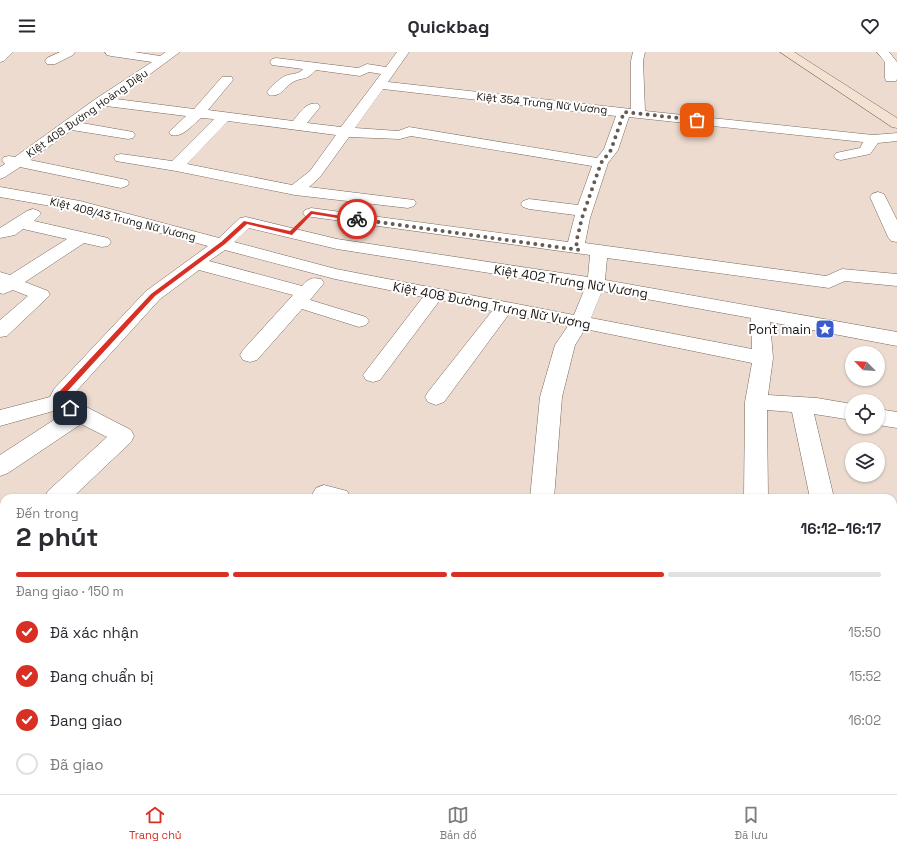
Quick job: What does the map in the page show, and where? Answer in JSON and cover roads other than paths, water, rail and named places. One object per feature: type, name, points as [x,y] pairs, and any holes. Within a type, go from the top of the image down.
[{"type":"main road","points":[[786,52],[897,124]]},
{"type":"street","points":[[0,58],[7,52]]},
{"type":"street","points":[[51,61],[69,52]]},
{"type":"street","points":[[111,52],[162,60]]},
{"type":"street","name":"Kiệt 408 Đường Hoàng Diệu","points":[[0,174],[102,101],[174,52]]},
{"type":"street","points":[[295,190],[315,174],[403,52]]},
{"type":"street","points":[[579,250],[576,243],[584,211],[601,163],[611,150],[631,113],[639,52]]},
{"type":"street","points":[[883,52],[894,63],[891,78]]},
{"type":"street","points":[[276,62],[360,72],[367,68],[389,71]]},
{"type":"street","points":[[274,92],[289,79],[305,75],[313,66]]},
{"type":"street","points":[[176,132],[198,113],[227,80]]},
{"type":"street","name":"Kiệt 354 Trưng Nữ Vương","points":[[378,85],[873,139],[897,137]]},
{"type":"street","points":[[102,101],[344,132],[400,136],[409,131],[601,163]]},
{"type":"street","points":[[296,126],[313,107]]},
{"type":"street","points":[[176,166],[225,116]]},
{"type":"street","points":[[68,125],[128,136]]},
{"type":"street","points":[[841,156],[865,151],[873,139]]},
{"type":"street","points":[[121,158],[176,166],[295,190],[408,203]]},
{"type":"street","points":[[0,159],[17,161],[121,183]]},
{"type":"street","name":"Kiệt 408/43 Trưng Nữ Vương","points":[[0,192],[80,206],[223,243]]},
{"type":"street","points":[[269,256],[329,194]]},
{"type":"street","points":[[878,197],[897,237]]},
{"type":"street","points":[[0,233],[9,231],[52,201]]},
{"type":"street","points":[[529,204],[584,211]]},
{"type":"street","points":[[311,213],[579,250],[829,282],[842,275],[897,280]]},
{"type":"street","name":"Kiệt 402 Trưng Nữ Vương","points":[[223,243],[246,222],[338,244],[596,284],[897,338]]},
{"type":"street","points":[[21,223],[102,242]]},
{"type":"street","points":[[4,284],[81,237]]},
{"type":"street","points":[[59,402],[62,394],[153,295],[223,243]]},
{"type":"street","name":"Kiệt 408 Đường Trưng Nữ Vương","points":[[223,243],[326,272],[763,358]]},
{"type":"street","points":[[542,494],[551,397],[565,345],[580,322],[596,284],[599,252]]},
{"type":"street","points":[[195,263],[302,298],[359,320]]},
{"type":"street","points":[[250,354],[326,272]]},
{"type":"street","points":[[0,331],[40,295],[4,284]]},
{"type":"street","points":[[373,375],[435,294]]},
{"type":"street","points":[[436,397],[505,307]]},
{"type":"street","points":[[756,494],[756,402],[763,358],[760,313]]},
{"type":"street","points":[[0,418],[59,402],[123,436],[60,494]]},
{"type":"street","points":[[756,402],[817,406],[845,411]]},
{"type":"street","points":[[801,405],[821,494]]},
{"type":"street","points":[[0,468],[81,414]]},
{"type":"street","points":[[885,418],[897,420]]},
{"type":"place","name":"Pont main","points":[[825,329]]}]
